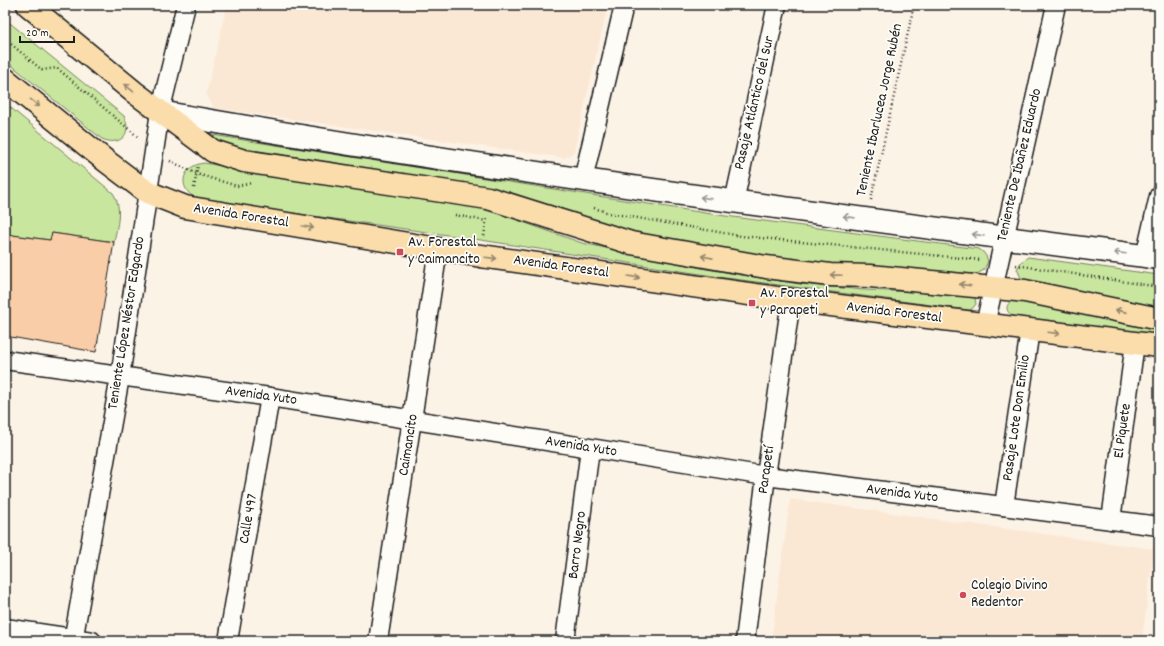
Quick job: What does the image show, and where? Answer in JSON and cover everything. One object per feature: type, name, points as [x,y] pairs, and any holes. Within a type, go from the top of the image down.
[{"type":"main road","points":[[31,6],[160,112],[213,151],[244,161],[488,198],[631,243],[760,266],[830,275],[870,276],[936,281],[1025,291],[1159,320]]},
{"type":"main road","name":"Avenida Forestal","points":[[5,79],[106,161],[147,192],[185,207],[438,250],[791,300],[1159,346]]},
{"type":"street","name":"Teniente López Néstor Edgardo","points":[[73,640],[120,377],[160,112],[186,5]]},
{"type":"street","points":[[583,180],[624,5]]},
{"type":"street","name":"Pasaje Atlántico del Sur","points":[[734,202],[777,5]]},
{"type":"street","name":"Teniente De Ibañez Eduardo","points":[[985,325],[1056,5]]},
{"type":"street","points":[[160,112],[403,153],[583,180],[734,202],[1152,258],[1159,196]]},
{"type":"street","name":"Caimancito","points":[[378,641],[438,250]]},
{"type":"street","name":"Parapetí","points":[[745,641],[766,476],[791,300]]},
{"type":"street","name":"Pasaje Lote Don Emilio","points":[[1004,506],[1030,330]]},
{"type":"street","name":"El Piquete","points":[[1111,520],[1135,343]]},
{"type":"street","name":"Avenida Yuto","points":[[5,360],[270,397],[766,476],[1159,526]]},
{"type":"street","name":"Calle 497","points":[[228,641],[270,397]]},
{"type":"street","name":"Barro Negro","points":[[565,641],[590,449]]},
{"type":"street","points":[[5,628],[73,640],[92,641]]},
{"type":"path","name":"Teniente Ibarlucea Jorge Rubén","points":[[867,220],[914,5]]},
{"type":"path","points":[[5,39],[42,70],[57,68],[162,157],[183,168]]},
{"type":"path","points":[[193,192],[198,165]]},
{"type":"path","points":[[587,207],[609,213],[741,236],[977,259],[1159,287]]},
{"type":"shaded area","points":[[227,5],[608,5],[574,152],[565,158],[214,108],[206,94]]},
{"type":"shaded area","name":"Colegio Divino Redentor","points":[[790,499],[1154,549],[1142,641],[771,641]]},
{"type":"green space","points":[[5,19],[124,116],[127,128],[123,137],[114,141],[102,139],[5,60]]},
{"type":"green space","points":[[5,103],[113,193],[119,211],[114,242],[52,233],[50,240],[5,234]]},
{"type":"green space","points":[[206,134],[718,215],[979,249],[986,256],[988,261],[984,270],[977,274],[926,270],[871,270],[842,268],[690,245],[579,218],[512,193],[417,176],[301,158],[251,154],[205,139]]},
{"type":"green space","points":[[204,163],[480,207],[582,243],[706,269],[799,284],[864,290],[967,294],[975,298],[976,304],[969,310],[726,278],[455,236],[200,200],[187,191],[184,180],[190,169],[196,165]]},
{"type":"green space","points":[[1028,257],[1159,275],[1159,310],[1025,280],[1021,278],[1017,269],[1021,262]]},
{"type":"green space","points":[[1013,300],[1159,328],[1159,335],[1013,316],[1008,312],[1007,306]]},
{"type":"building","points":[[52,233],[114,242],[96,352],[5,336],[5,234],[50,240]]},
{"type":"place","name":"Av. Forestal y Caimancito","points":[[400,252]]},
{"type":"place","name":"Av. Forestal y Parapeti","points":[[752,303]]},
{"type":"place","name":"Colegio Divino Redentor","points":[[963,595]]}]
